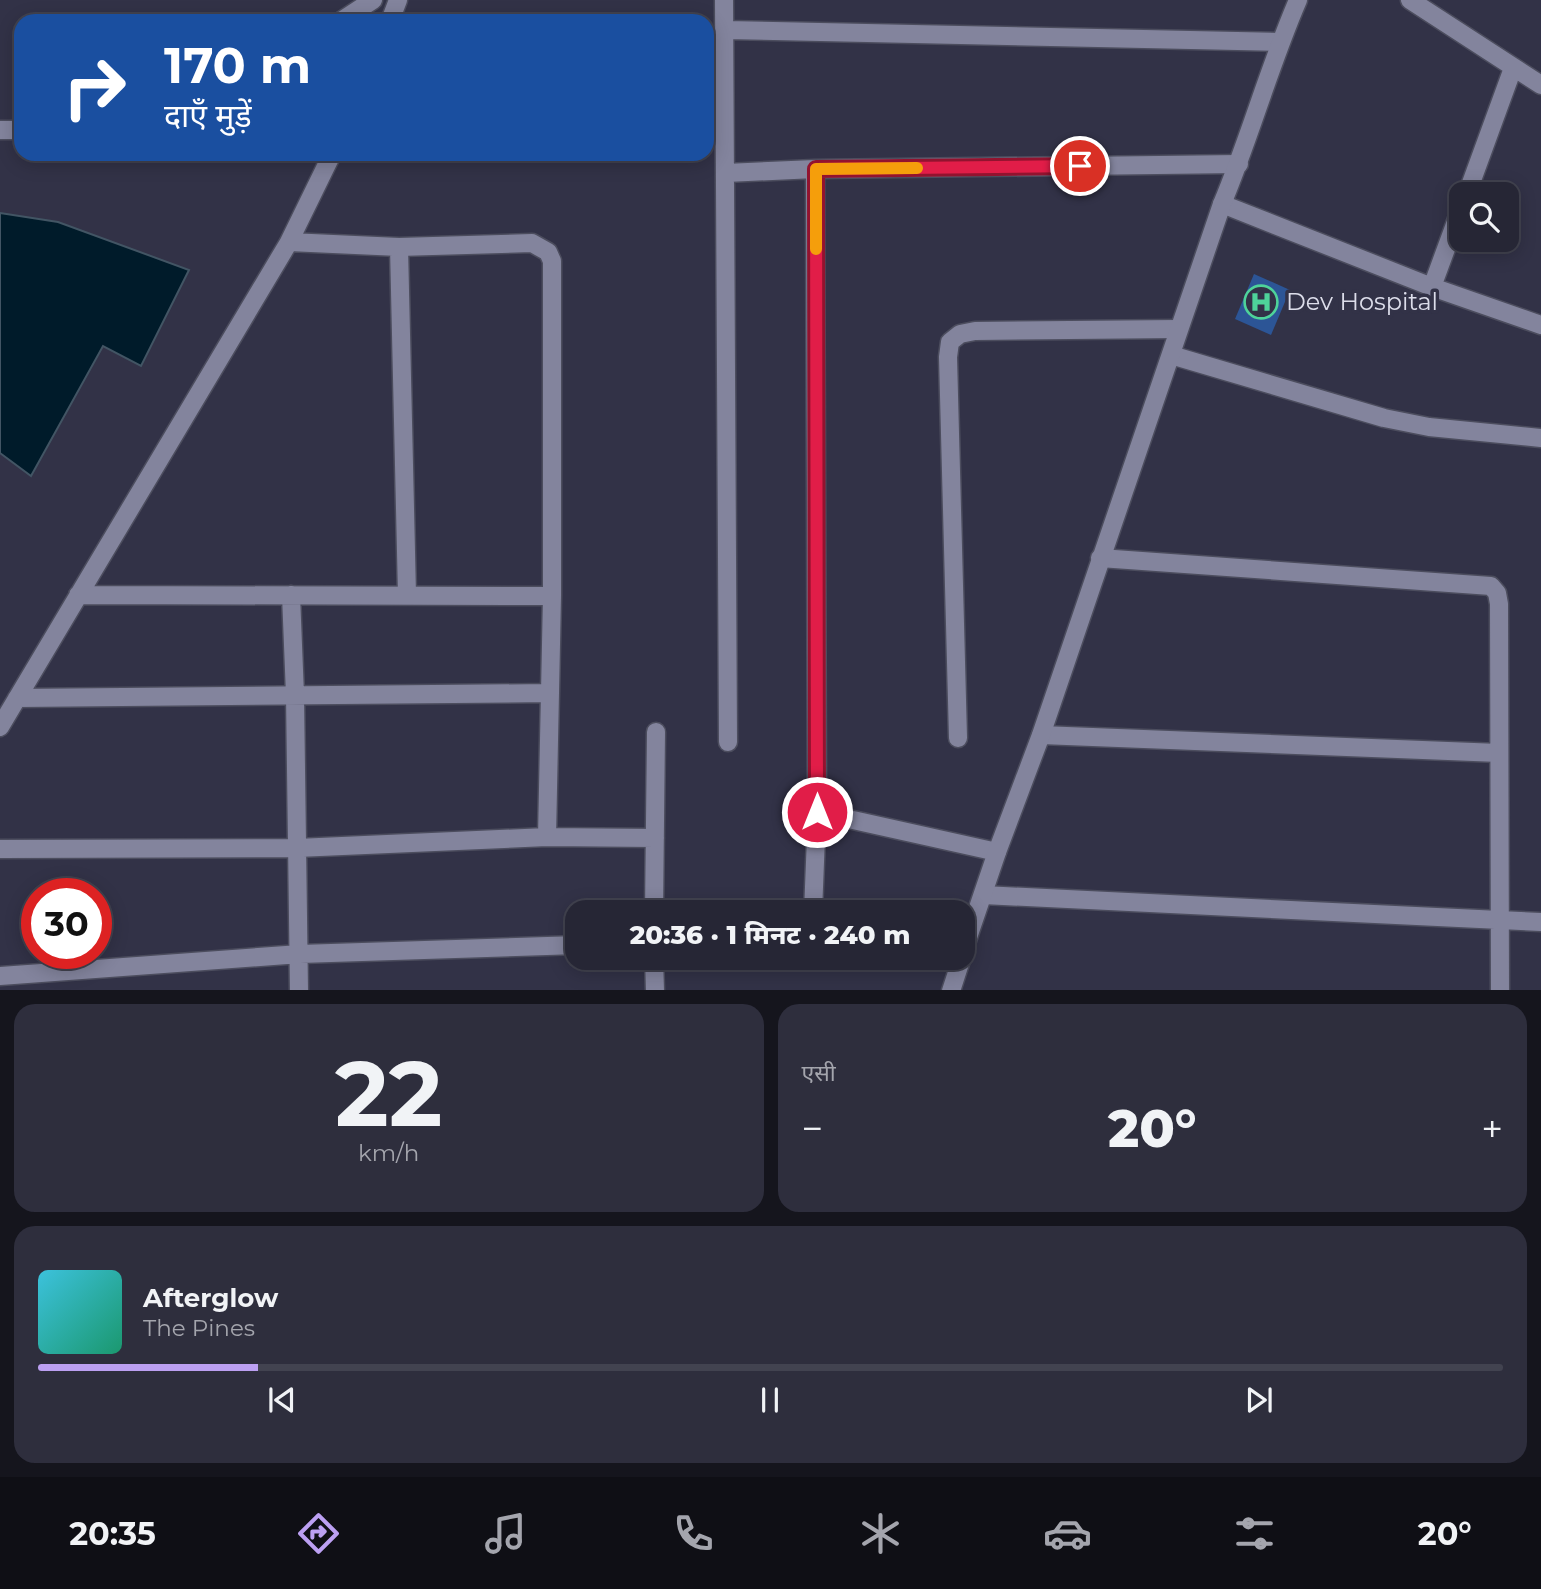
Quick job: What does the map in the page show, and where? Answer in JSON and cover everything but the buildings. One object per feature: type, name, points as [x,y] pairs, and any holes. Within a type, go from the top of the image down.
[{"type":"street","points":[[352,14],[373,0]]},
{"type":"street","points":[[724,0],[728,742]]},
{"type":"street","points":[[975,918],[1041,735],[1178,329],[1280,42],[1298,0]]},
{"type":"street","points":[[1410,0],[1541,85]]},
{"type":"street","points":[[726,30],[1280,42]]},
{"type":"street","points":[[1470,182],[1513,68]]},
{"type":"street","points":[[0,727],[289,242],[329,161]]},
{"type":"street","points":[[726,173],[816,169],[1239,163]]},
{"type":"street","points":[[813,900],[817,812],[816,169]]},
{"type":"street","points":[[1222,204],[1432,287],[1541,325]]},
{"type":"street","points":[[1432,287],[1449,241]]},
{"type":"street","points":[[289,242],[399,247],[532,243],[548,252],[552,261],[552,596],[547,837]]},
{"type":"street","points":[[399,247],[407,595]]},
{"type":"street","points":[[958,738],[948,357],[950,342],[960,334],[975,331],[1178,329]]},
{"type":"street","points":[[1171,355],[1384,418],[1429,427],[1541,438]]},
{"type":"street","points":[[1100,558],[1491,586],[1497,593],[1499,604],[1500,990]]},
{"type":"street","points":[[291,595],[299,990]]},
{"type":"street","points":[[78,596],[552,596]]},
{"type":"street","points":[[17,698],[550,693]]},
{"type":"street","points":[[654,900],[656,732]]},
{"type":"street","points":[[1041,735],[1499,753]]},
{"type":"street","points":[[817,812],[997,852]]},
{"type":"street","points":[[0,849],[297,848],[547,837],[655,838]]},
{"type":"street","points":[[983,895],[1541,922]]},
{"type":"street","points":[[0,976],[300,954],[565,945]]},
{"type":"street","points":[[654,970],[654,990]]},
{"type":"street","points":[[951,990],[957,970]]},
{"type":"water","points":[[0,213],[58,222],[189,270],[141,366],[103,346],[31,476],[0,453]]},
{"type":"slow traffic","points":[[816,249],[816,169],[917,168]]},
{"type":"place","name":"Dev Hospital","points":[[1261,302]]},
{"type":"route","points":[[817,812],[816,169],[1080,166]]}]
